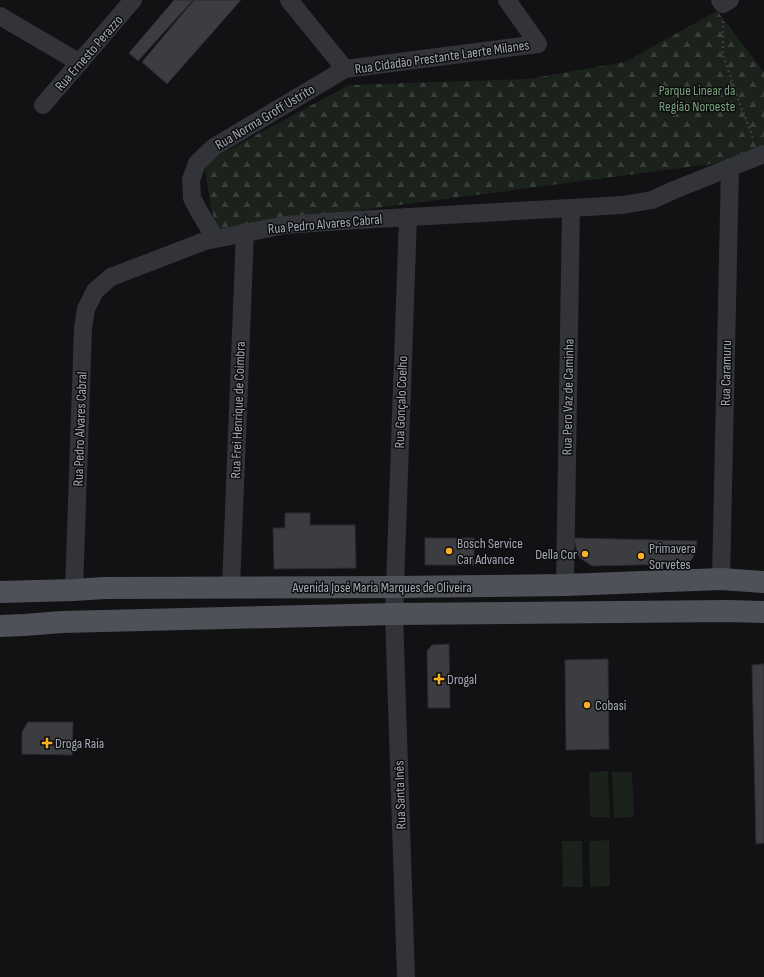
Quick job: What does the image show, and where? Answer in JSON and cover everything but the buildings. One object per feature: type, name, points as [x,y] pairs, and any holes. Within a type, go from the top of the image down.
[{"type":"main road","name":"Avenida José Maria Marques de Oliveira","points":[[0,592],[104,588],[565,585],[721,579],[764,582]]},
{"type":"main road","points":[[728,611],[721,601],[721,592],[764,589]]},
{"type":"main road","name":"Avenida José Maria Marques de Oliveira","points":[[24,625],[62,622],[394,614],[764,612]]},
{"type":"main road","points":[[0,626],[24,625]]},
{"type":"main road","points":[[0,631],[24,625]]},
{"type":"street","name":"Rua Ernesto Perazzo","points":[[44,105],[133,0]]},
{"type":"street","points":[[289,0],[345,69]]},
{"type":"street","name":"Rua Cidadão Prestante Laerte Milanes","points":[[345,69],[538,44],[507,0]]},
{"type":"street","points":[[0,16],[80,63]]},
{"type":"street","name":"Rua Norma Groff Ustrito","points":[[215,238],[192,198],[191,180],[197,163],[214,146],[345,69]]},
{"type":"street","name":"Rua Pedro Alvares Cabral","points":[[74,590],[86,309],[95,291],[111,277],[215,238],[285,225],[623,205],[652,200],[762,154]]},
{"type":"street","name":"Rua Caramuru","points":[[721,579],[730,167]]},
{"type":"street","name":"Rua Pero Vaz de Caminha","points":[[565,585],[571,208]]},
{"type":"street","name":"Rua Gonçalo Coelho","points":[[394,614],[408,217]]},
{"type":"street","name":"Rua Frei Henrique de Coimbra","points":[[231,587],[245,232]]},
{"type":"street","name":"Rua Santa Inês","points":[[394,614],[406,977]]},
{"type":"path","points":[[724,1],[723,55],[740,104],[762,154]]},
{"type":"green space","name":"Parque Linear da Região Noroeste","points":[[717,11],[764,72],[764,148],[734,161],[217,229],[211,208],[204,163],[349,85],[528,79],[625,62]]},
{"type":"green space","points":[[608,771],[610,817],[590,817],[589,772]]},
{"type":"green space","points":[[612,772],[632,772],[634,817],[614,818]]},
{"type":"green space","points":[[609,840],[610,886],[590,887],[589,841]]},
{"type":"green space","points":[[562,841],[582,841],[583,887],[563,887]]},
{"type":"place","name":"Bosch Service Car Advance","points":[[449,551]]},
{"type":"place","name":"Della Cor","points":[[585,554]]},
{"type":"place","name":"Primavera Sorvetes","points":[[641,556]]},
{"type":"place","name":"Drogal","points":[[439,679]]},
{"type":"place","name":"Cobasi","points":[[587,705]]},
{"type":"place","name":"Droga Raia","points":[[47,743]]}]
